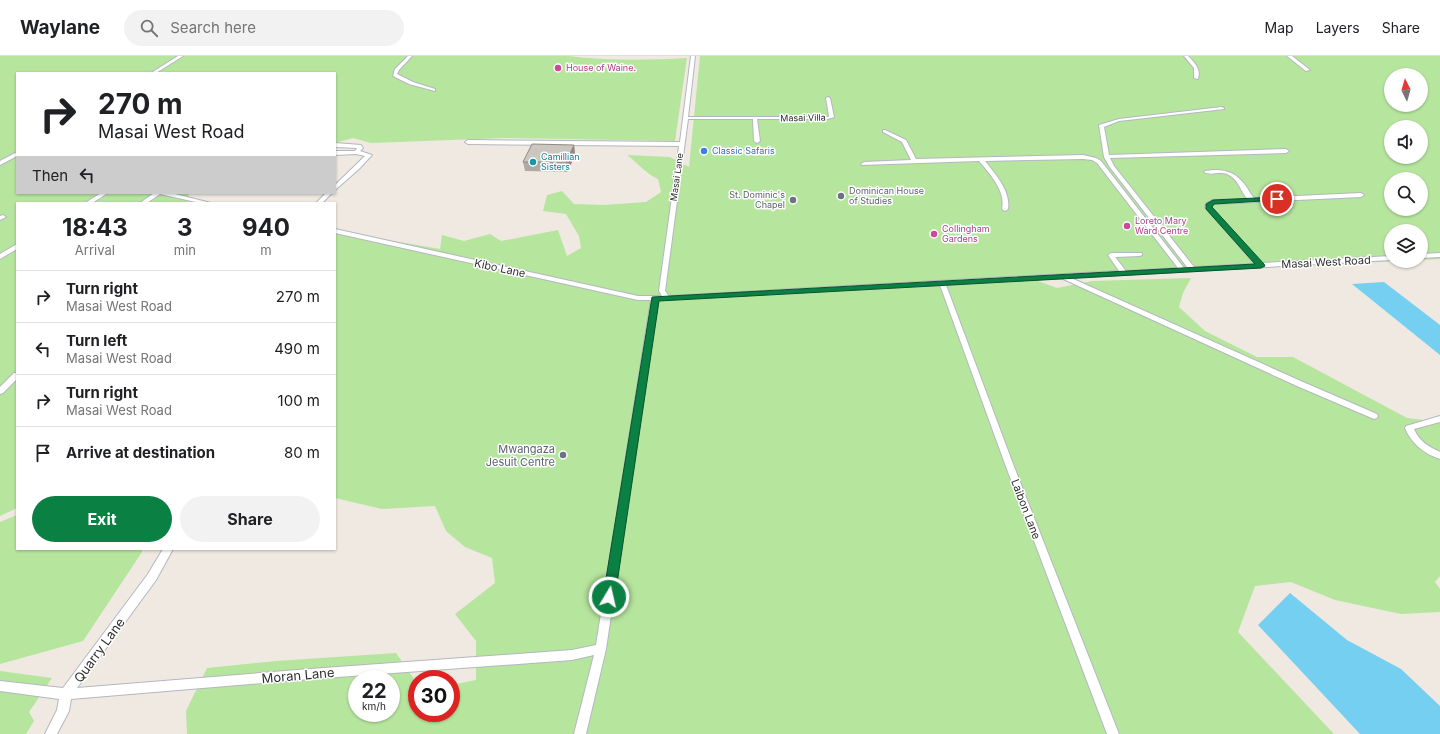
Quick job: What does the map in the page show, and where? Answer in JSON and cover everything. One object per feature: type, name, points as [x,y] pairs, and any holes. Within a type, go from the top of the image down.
[{"type":"street","points":[[155,72],[181,56]]},
{"type":"street","points":[[410,56],[396,70],[395,75],[411,83],[433,90]]},
{"type":"street","name":"Masai Lane","points":[[666,297],[662,290],[686,118],[693,56]]},
{"type":"street","points":[[1186,56],[1193,62],[1197,75],[1196,78]]},
{"type":"street","points":[[1290,56],[1308,70]]},
{"type":"street","name":"Masai Villa","points":[[686,118],[830,118],[832,117],[828,98]]},
{"type":"street","points":[[1192,268],[1107,157],[1100,129],[1101,126],[1107,123],[1222,108]]},
{"type":"street","points":[[755,119],[757,141]]},
{"type":"street","points":[[885,130],[904,141],[914,161]]},
{"type":"street","points":[[468,142],[682,144]]},
{"type":"street","points":[[336,144],[359,146],[360,148],[356,152]]},
{"type":"street","points":[[1107,157],[1286,151]]},
{"type":"street","points":[[336,153],[356,152],[369,155],[358,168],[336,187]]},
{"type":"street","points":[[0,163],[16,154]]},
{"type":"street","points":[[864,164],[914,161],[1084,157],[1094,159],[1099,162],[1182,269]]},
{"type":"street","points":[[9,158],[16,160]]},
{"type":"street","points":[[981,160],[993,174],[1006,200],[1007,206],[1005,209]]},
{"type":"street","points":[[1207,172],[1227,172],[1231,174],[1246,190],[1247,195],[1253,200]]},
{"type":"street","points":[[90,202],[103,194]]},
{"type":"street","points":[[144,202],[156,194]]},
{"type":"street","points":[[176,194],[204,202]]},
{"type":"street","points":[[320,202],[328,194]]},
{"type":"street","points":[[1261,266],[1208,207],[1209,204],[1213,202],[1361,194]]},
{"type":"street","name":"Kibo Lane","points":[[336,231],[596,290],[638,298],[666,297]]},
{"type":"street","points":[[0,257],[16,247]]},
{"type":"street","points":[[1123,272],[1112,258],[1112,255],[1140,254]]},
{"type":"street","points":[[1428,256],[1440,255]]},
{"type":"street","name":"Masai West Road","points":[[666,297],[685,298],[942,282],[1062,277],[1192,268],[1261,266],[1384,258]]},
{"type":"street","points":[[1062,277],[1374,416]]},
{"type":"street","name":"Laibon Lane","points":[[942,282],[1007,458],[1113,734]]},
{"type":"street","points":[[580,734],[601,649],[655,298]]},
{"type":"street","points":[[0,391],[16,376]]},
{"type":"street","points":[[1440,419],[1430,420],[1409,428],[1412,437],[1429,451],[1440,456]]},
{"type":"street","name":"Quarry Lane","points":[[66,694],[152,577],[167,550]]},
{"type":"street","name":"Moran Lane","points":[[66,694],[572,655],[601,649]]},
{"type":"street","points":[[0,686],[66,694],[63,711],[51,734]]},
{"type":"green space","points":[[0,56],[568,56],[627,60],[687,58],[675,141],[504,138],[371,143],[353,138],[336,143],[336,72],[16,72],[16,194],[189,194],[187,202],[16,202],[16,508],[0,516]]},
{"type":"green space","points":[[700,56],[1440,56],[1440,259],[1428,260],[1428,224],[1384,224],[1384,262],[1027,277],[1057,288],[1092,281],[1191,278],[1183,293],[1179,307],[1205,331],[1257,357],[1293,357],[1407,418],[1440,422],[1440,576],[1435,582],[1440,589],[1440,612],[1401,614],[1335,600],[1291,582],[1255,586],[1238,632],[1334,734],[187,734],[186,711],[207,668],[276,661],[396,653],[408,670],[408,722],[460,722],[460,683],[476,680],[476,641],[455,614],[495,583],[492,558],[465,547],[446,531],[435,506],[382,509],[336,498],[336,231],[440,249],[442,235],[464,241],[490,234],[501,241],[558,230],[567,256],[581,248],[579,236],[566,214],[543,211],[547,195],[562,191],[574,204],[604,205],[646,202],[661,192],[658,179],[627,155],[670,157],[689,167]]},
{"type":"green space","points":[[16,515],[16,550],[142,550],[142,552],[83,641],[0,664],[0,522]]},
{"type":"green space","points":[[0,671],[52,678],[29,712],[34,721],[26,734],[0,734]]},
{"type":"water","points":[[1384,282],[1440,325],[1440,355],[1352,284]]},
{"type":"water","points":[[1290,593],[1347,640],[1401,669],[1440,706],[1440,734],[1360,734],[1258,625]]},
{"type":"building","points":[[532,144],[574,145],[566,162],[523,162]]},
{"type":"place","name":"House of Waine.","points":[[558,68]]},
{"type":"place","name":"Classic Safaris","points":[[704,151]]},
{"type":"place","name":"Camillian Sisters","points":[[533,162]]},
{"type":"place","name":"Dominican House of Studies","points":[[841,196]]},
{"type":"place","name":"St. Dominic's Chapel","points":[[793,200]]},
{"type":"place","name":"Loreto Mary Ward Centre","points":[[1127,226]]},
{"type":"place","name":"Collingham Gardens","points":[[934,234]]},
{"type":"place","name":"Mwangaza Jesuit Centre","points":[[563,455]]},
{"type":"route","points":[[609,597],[655,298],[1062,277],[1192,268],[1261,266],[1208,207],[1209,204],[1213,202],[1277,199]]}]
